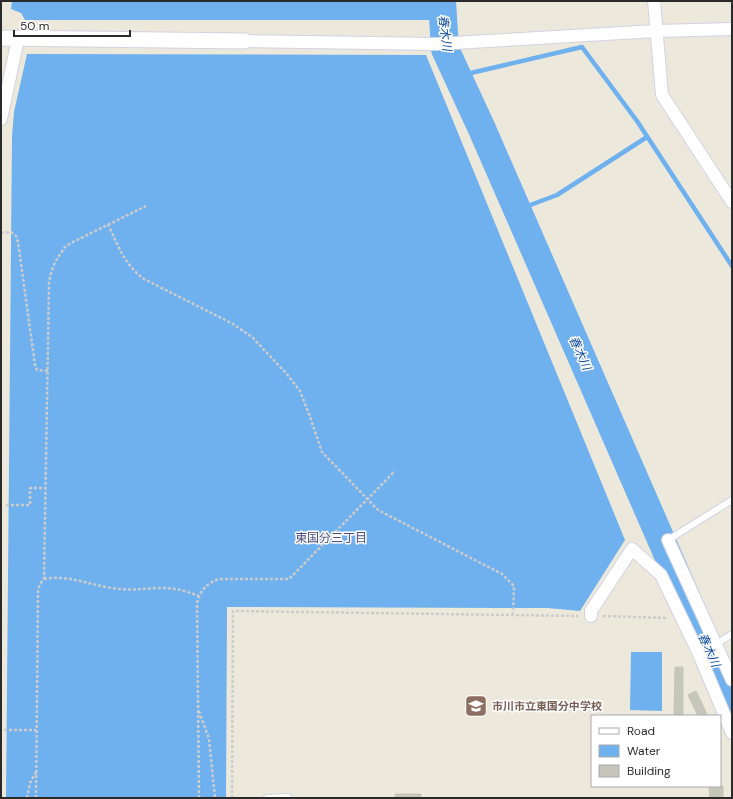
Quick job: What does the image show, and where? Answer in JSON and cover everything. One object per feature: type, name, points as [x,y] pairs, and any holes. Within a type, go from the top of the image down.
[{"type":"street","points":[[654,1],[662,95],[732,202]]},
{"type":"street","points":[[1,119],[8,38],[437,44],[656,31],[732,29]]},
{"type":"street","points":[[668,540],[732,680]]},
{"type":"street","points":[[591,616],[591,611],[632,549],[661,575],[683,618],[732,733]]},
{"type":"lane","points":[[668,540],[732,500]]},
{"type":"lane","points":[[716,644],[732,634]]},
{"type":"lane","points":[[267,798],[288,798]]},
{"type":"path","points":[[44,579],[49,282],[51,273],[55,262],[65,248],[71,243],[146,206]]},
{"type":"path","points":[[108,224],[124,260],[136,273],[144,279],[242,329],[286,373],[300,391],[322,452],[378,510],[502,574],[514,586],[514,614]]},
{"type":"path","points":[[1,233],[11,232],[16,236],[34,365],[38,370],[48,371]]},
{"type":"path","points":[[199,798],[197,603],[199,596],[206,586],[215,580],[220,579],[289,579],[395,471]]},
{"type":"path","points":[[6,505],[30,505],[30,488],[45,488]]},
{"type":"path","points":[[36,798],[38,591],[40,584],[44,579],[51,577],[78,580],[106,588],[122,590],[155,588],[175,589],[199,596]]},
{"type":"path","points":[[232,798],[233,611],[514,614],[683,618]]},
{"type":"path","points":[[198,709],[208,739],[215,798]]},
{"type":"path","points":[[4,730],[36,730]]},
{"type":"path","points":[[27,798],[30,783],[36,772]]},
{"type":"water","points":[[12,1],[434,1],[435,20],[25,20],[21,13],[11,9]]},
{"type":"water","points":[[27,54],[426,55],[625,540],[580,611],[547,608],[227,607],[226,798],[6,798],[12,137],[14,112]]},
{"type":"water","points":[[631,652],[662,652],[662,711],[630,710]]},
{"type":"building","points":[[675,667],[683,667],[683,715],[674,715]]},
{"type":"building","points":[[696,691],[708,715],[698,715],[688,695]]},
{"type":"building","points":[[723,786],[723,798],[710,798],[709,787]]},
{"type":"building","points":[[395,794],[421,794],[421,798],[395,798]]},
{"type":"waterway","name":"春木川","points":[[442,1],[445,49],[482,129],[732,702]]},
{"type":"waterway","points":[[458,76],[582,47],[637,121],[732,266]]},
{"type":"waterway","points":[[517,210],[557,195],[647,137]]},
{"type":"place","name":"市川市立東国分中学校","points":[[476,706]]},
{"type":"district","name":"東国分三丁目","points":[[331,538]]}]
